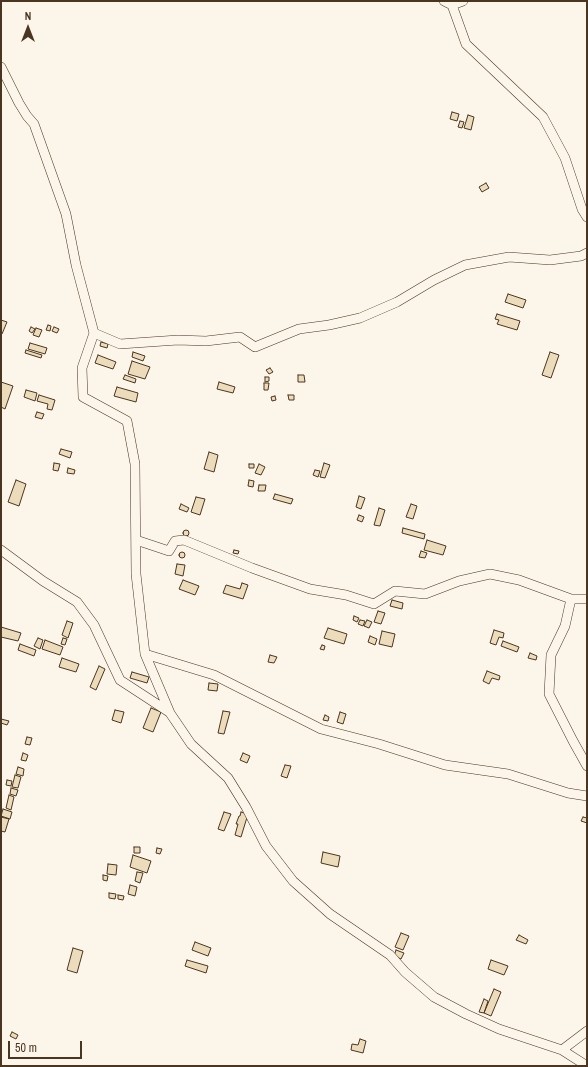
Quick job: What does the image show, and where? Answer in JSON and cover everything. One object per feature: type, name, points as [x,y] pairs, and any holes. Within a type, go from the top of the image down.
[{"type":"street","points":[[463,1],[448,3],[466,44],[543,117],[565,158],[582,209],[587,217]]},
{"type":"street","points":[[1,67],[26,116],[34,124],[66,214],[76,265],[94,333],[82,368],[83,397],[126,421],[135,464],[136,574],[145,654],[170,713],[191,744],[228,778],[246,807],[266,846],[293,881],[330,914],[390,955],[405,972],[434,997],[499,1029],[562,1050],[587,1066]]},
{"type":"street","points":[[94,333],[120,344],[178,340],[206,341],[240,336],[255,347],[299,329],[329,325],[360,318],[397,302],[434,280],[465,265],[510,257],[550,260],[581,256],[587,253]]},
{"type":"street","points":[[136,540],[169,551],[175,541],[184,540],[252,568],[310,589],[346,595],[374,604],[395,591],[425,594],[459,581],[490,574],[519,580],[571,599],[587,599]]},
{"type":"street","points":[[1,550],[43,581],[77,602],[94,626],[120,680],[170,713]]},
{"type":"street","points":[[571,599],[565,626],[551,655],[549,694],[572,741],[587,766]]},
{"type":"street","points":[[145,654],[214,675],[320,729],[379,744],[446,765],[508,774],[568,793],[587,796]]},
{"type":"street","points":[[562,1050],[587,1031]]},
{"type":"building","points":[[452,112],[459,114],[457,121],[450,119]]},
{"type":"building","points":[[468,115],[474,117],[471,130],[464,128]]},
{"type":"building","points":[[460,121],[464,122],[462,128],[458,127]]},
{"type":"building","points":[[486,183],[489,188],[482,192],[479,187]]},
{"type":"building","points":[[508,294],[526,300],[523,308],[505,302]]},
{"type":"building","points":[[497,314],[520,321],[517,330],[497,324],[499,320],[495,319]]},
{"type":"building","points":[[1,320],[7,322],[2,334],[1,333]]},
{"type":"building","points":[[48,325],[51,326],[50,331],[46,330]]},
{"type":"building","points":[[31,327],[35,329],[32,333],[29,331]]},
{"type":"building","points":[[54,327],[59,329],[57,333],[52,331]]},
{"type":"building","points":[[36,328],[42,330],[39,337],[33,335]]},
{"type":"building","points":[[101,342],[108,344],[107,348],[100,346]]},
{"type":"building","points":[[30,343],[47,348],[45,354],[28,349]]},
{"type":"building","points":[[26,350],[42,355],[41,358],[25,353]]},
{"type":"building","points":[[133,352],[145,356],[143,361],[132,357]]},
{"type":"building","points":[[550,352],[559,355],[551,378],[542,375]]},
{"type":"building","points":[[98,355],[116,362],[113,369],[95,363]]},
{"type":"building","points":[[132,361],[150,367],[145,379],[128,374]]},
{"type":"building","points":[[270,368],[273,372],[269,374],[266,370]]},
{"type":"building","points":[[125,375],[136,379],[135,383],[123,379]]},
{"type":"building","points":[[298,375],[304,375],[305,382],[298,382]]},
{"type":"building","points":[[265,377],[269,377],[269,381],[265,382]]},
{"type":"building","points":[[1,382],[13,386],[5,409],[1,407]]},
{"type":"building","points":[[219,382],[235,387],[233,393],[217,389]]},
{"type":"building","points":[[264,383],[269,383],[268,390],[264,390]]},
{"type":"building","points":[[117,387],[138,393],[136,402],[114,396]]},
{"type":"building","points":[[26,390],[37,393],[35,401],[24,397]]},
{"type":"building","points":[[39,395],[55,400],[52,410],[47,409],[48,404],[37,401]]},
{"type":"building","points":[[288,395],[294,395],[294,400],[289,400]]},
{"type":"building","points":[[275,396],[276,400],[272,401],[271,397]]},
{"type":"building","points":[[37,412],[44,414],[42,419],[35,417]]},
{"type":"building","points":[[61,449],[72,452],[70,458],[59,454]]},
{"type":"building","points":[[209,452],[218,455],[214,472],[204,469]]},
{"type":"building","points":[[54,463],[60,464],[58,471],[53,470]]},
{"type":"building","points":[[324,463],[330,465],[325,478],[320,477]]},
{"type":"building","points":[[249,464],[254,464],[254,468],[249,468]]},
{"type":"building","points":[[259,464],[265,467],[261,475],[255,473]]},
{"type":"building","points":[[68,468],[75,470],[74,474],[67,473]]},
{"type":"building","points":[[315,470],[320,471],[318,477],[313,475]]},
{"type":"building","points":[[16,480],[26,484],[19,506],[8,502]]},
{"type":"building","points":[[249,480],[254,481],[253,487],[248,486]]},
{"type":"building","points":[[259,485],[266,485],[265,491],[258,491]]},
{"type":"building","points":[[275,494],[293,499],[291,504],[273,499]]},
{"type":"building","points":[[359,496],[365,498],[361,509],[356,507]]},
{"type":"building","points":[[196,497],[205,499],[200,515],[191,512]]},
{"type":"building","points":[[181,504],[189,508],[187,512],[179,509]]},
{"type":"building","points":[[411,504],[417,506],[413,519],[406,517]]},
{"type":"building","points":[[379,508],[385,510],[380,526],[374,525]]},
{"type":"building","points":[[359,515],[364,517],[362,522],[357,520]]},
{"type":"building","points":[[403,528],[425,534],[424,539],[402,533]]},
{"type":"building","points":[[186,530],[189,533],[186,536],[183,533]]},
{"type":"building","points":[[427,540],[446,546],[443,555],[424,550]]},
{"type":"building","points":[[234,550],[239,551],[238,554],[233,553]]},
{"type":"building","points":[[421,551],[427,553],[425,558],[419,557]]},
{"type":"building","points":[[182,552],[185,555],[182,558],[179,555]]},
{"type":"building","points":[[177,564],[185,565],[183,576],[175,574]]},
{"type":"building","points":[[183,580],[199,586],[195,595],[179,589]]},
{"type":"building","points":[[242,583],[248,585],[243,599],[223,593],[226,585],[240,589]]},
{"type":"building","points":[[392,600],[403,603],[402,609],[390,606]]},
{"type":"building","points":[[378,611],[385,613],[381,624],[374,622]]},
{"type":"building","points":[[354,616],[359,618],[357,622],[353,620]]},
{"type":"building","points":[[360,620],[365,621],[363,626],[358,624]]},
{"type":"building","points":[[367,620],[372,622],[369,628],[364,626]]},
{"type":"building","points":[[67,621],[73,623],[68,638],[62,635]]},
{"type":"building","points":[[1,627],[21,633],[18,641],[1,637]]},
{"type":"building","points":[[328,628],[347,634],[344,644],[324,638]]},
{"type":"building","points":[[494,630],[504,633],[503,638],[499,637],[496,645],[490,643]]},
{"type":"building","points":[[382,631],[395,634],[392,647],[379,644]]},
{"type":"building","points":[[370,636],[377,639],[375,645],[368,642]]},
{"type":"building","points":[[38,638],[43,640],[40,649],[34,646]]},
{"type":"building","points":[[63,638],[67,639],[65,645],[61,644]]},
{"type":"building","points":[[45,640],[63,647],[60,655],[42,649]]},
{"type":"building","points":[[503,641],[519,647],[517,652],[501,646]]},
{"type":"building","points":[[20,644],[36,650],[34,656],[18,650]]},
{"type":"building","points":[[322,645],[325,646],[324,650],[320,649]]},
{"type":"building","points":[[530,653],[537,656],[536,660],[528,658]]},
{"type":"building","points":[[270,655],[277,657],[274,663],[268,662]]},
{"type":"building","points":[[62,658],[79,664],[76,672],[59,667]]},
{"type":"building","points":[[99,666],[105,669],[96,690],[90,687]]},
{"type":"building","points":[[487,671],[500,676],[499,680],[492,678],[489,684],[483,681]]},
{"type":"building","points":[[132,672],[149,677],[147,683],[130,678]]},
{"type":"building","points":[[209,683],[218,684],[217,691],[208,690]]},
{"type":"building","points":[[151,708],[161,712],[153,732],[143,728]]},
{"type":"building","points":[[115,710],[124,712],[121,723],[112,720]]},
{"type":"building","points":[[223,711],[230,712],[224,734],[218,733]]},
{"type":"building","points":[[340,712],[346,714],[343,724],[337,722]]},
{"type":"building","points":[[325,715],[329,717],[328,721],[323,720]]},
{"type":"building","points":[[1,719],[9,721],[7,725],[1,723]]},
{"type":"building","points":[[27,737],[32,738],[30,745],[25,744]]},
{"type":"building","points":[[23,753],[28,755],[26,761],[21,760]]},
{"type":"building","points":[[243,753],[250,756],[247,763],[240,760]]},
{"type":"building","points":[[285,765],[291,766],[287,778],[281,776]]},
{"type":"building","points":[[18,767],[24,769],[23,776],[16,774]]},
{"type":"building","points":[[15,775],[21,777],[18,788],[12,787]]},
{"type":"building","points":[[7,780],[12,781],[11,786],[6,785]]},
{"type":"building","points":[[11,788],[18,790],[16,796],[10,794]]},
{"type":"building","points":[[9,795],[14,797],[11,810],[6,808]]},
{"type":"building","points":[[3,809],[12,812],[10,819],[1,816]]},
{"type":"building","points":[[224,812],[231,814],[224,831],[218,829]]},
{"type":"building","points":[[241,812],[248,814],[241,837],[235,835],[238,824],[236,824]]},
{"type":"building","points":[[1,817],[9,819],[5,832],[1,831]]},
{"type":"building","points":[[583,817],[587,818],[587,823],[581,821]]},
{"type":"building","points":[[134,847],[140,847],[140,853],[134,853]]},
{"type":"building","points":[[157,848],[162,849],[160,854],[156,853]]},
{"type":"building","points":[[323,852],[340,856],[338,867],[321,863]]},
{"type":"building","points":[[133,855],[151,861],[147,873],[130,867]]},
{"type":"building","points":[[108,864],[117,865],[116,875],[107,874]]},
{"type":"building","points":[[137,872],[143,873],[140,883],[135,881]]},
{"type":"building","points":[[103,875],[108,876],[107,881],[103,880]]},
{"type":"building","points":[[130,885],[137,887],[135,896],[128,894]]},
{"type":"building","points":[[109,893],[116,894],[115,899],[109,898]]},
{"type":"building","points":[[118,895],[124,896],[123,900],[118,899]]},
{"type":"building","points":[[401,933],[409,936],[403,950],[395,947]]},
{"type":"building","points":[[519,935],[528,940],[526,944],[516,940]]},
{"type":"building","points":[[195,942],[211,948],[208,956],[192,950]]},
{"type":"building","points":[[73,948],[83,951],[77,973],[67,970]]},
{"type":"building","points":[[396,950],[404,953],[401,959],[394,956]]},
{"type":"building","points":[[187,960],[208,966],[206,973],[185,966]]},
{"type":"building","points":[[491,960],[508,966],[504,975],[488,969]]},
{"type":"building","points":[[494,989],[501,992],[491,1016],[484,1013]]},
{"type":"building","points":[[484,999],[488,1001],[484,1013],[479,1012]]},
{"type":"building","points":[[12,1032],[18,1035],[16,1039],[10,1036]]},
{"type":"building","points":[[360,1039],[366,1041],[363,1053],[351,1050],[352,1044],[358,1045]]}]
